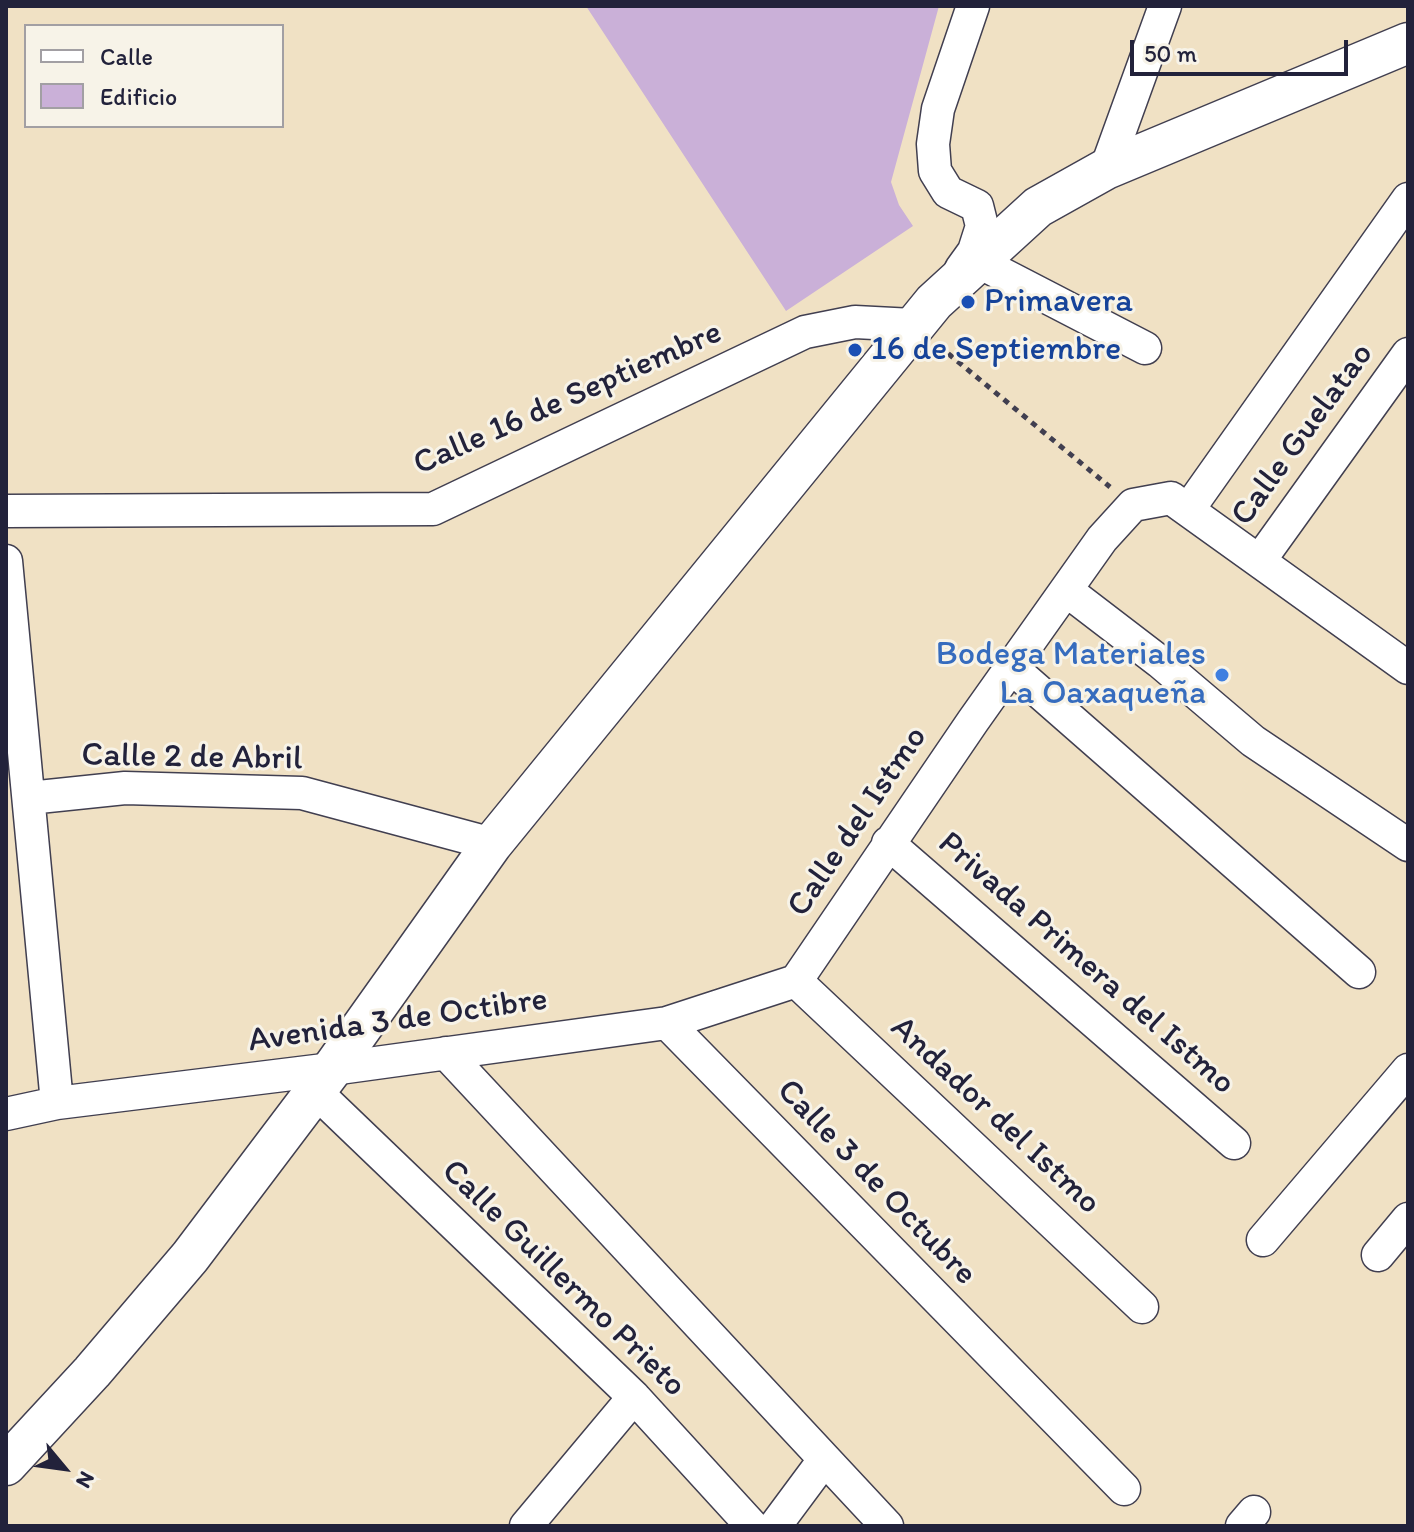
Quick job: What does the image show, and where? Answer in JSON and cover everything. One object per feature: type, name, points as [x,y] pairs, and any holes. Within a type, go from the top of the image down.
[{"type":"street","points":[[6,1465],[92,1372],[190,1257],[324,1080],[492,844],[734,551],[974,251],[982,226],[977,206],[948,192],[935,171],[933,144],[938,109],[973,6]]},
{"type":"street","points":[[1106,169],[1165,6]]},
{"type":"street","points":[[924,314],[1038,207],[1106,169],[1408,43]]},
{"type":"street","points":[[1180,504],[1408,199]]},
{"type":"street","points":[[977,261],[1145,348]]},
{"type":"street","name":"Calle 16 de Septiembre","points":[[6,511],[433,509],[805,332],[855,322],[924,314]]},
{"type":"street","name":"Calle Guelatao","points":[[1260,560],[1408,354]]},
{"type":"street","points":[[1133,505],[1180,504],[1408,668]]},
{"type":"street","name":"Calle del Istmo","points":[[796,981],[888,843],[1102,539],[1133,505]]},
{"type":"street","points":[[6,561],[57,1103]]},
{"type":"street","points":[[1066,590],[1160,662],[1253,741],[1408,845]]},
{"type":"street","points":[[1012,668],[1359,972]]},
{"type":"street","name":"Calle 2 de Abril","points":[[29,798],[125,788],[302,793],[492,844]]},
{"type":"street","name":"Privada Primera del Istmo","points":[[888,843],[1234,1143]]},
{"type":"street","name":"Avenida 3 de Octibre","points":[[6,1114],[57,1103],[324,1080],[446,1053],[667,1023],[796,981]]},
{"type":"street","name":"Andador del Istmo","points":[[796,981],[1142,1307]]},
{"type":"street","name":"Calle 3 de Octubre","points":[[667,1023],[1124,1489]]},
{"type":"street","points":[[446,1053],[887,1526]]},
{"type":"street","points":[[1263,1240],[1408,1070]]},
{"type":"street","name":"Calle Guillermo Prieto","points":[[324,1080],[634,1397],[752,1526]]},
{"type":"street","points":[[1378,1255],[1408,1219]]},
{"type":"street","points":[[526,1526],[634,1397]]},
{"type":"street","points":[[775,1526],[824,1460]]},
{"type":"path","points":[[924,314],[1133,505]]},
{"type":"building","points":[[586,6],[939,6],[891,182],[899,205],[913,226],[786,311]]},
{"type":"place","name":"Primavera","points":[[968,302]]},
{"type":"place","name":"16 de Septiembre","points":[[855,350]]},
{"type":"place","name":"Bodega Materiales La Oaxaqueña","points":[[1222,675]]}]
